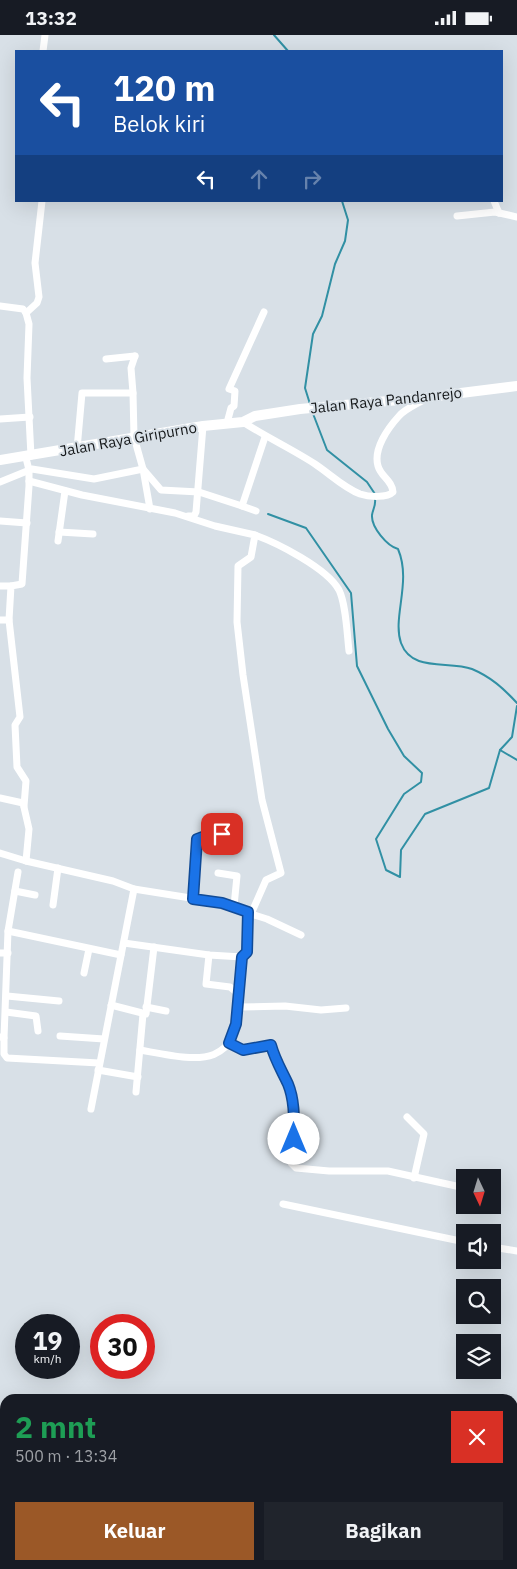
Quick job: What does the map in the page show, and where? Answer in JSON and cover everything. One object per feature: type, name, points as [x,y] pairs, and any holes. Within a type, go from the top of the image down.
[{"type":"main road","name":"Jalan Raya Pandanrejo","points":[[255,416],[333,404],[427,397],[517,386]]},
{"type":"main road","name":"Jalan Raya Giripurno","points":[[0,460],[77,449],[134,437],[203,426],[243,422],[255,416]]},
{"type":"street","points":[[43,50],[44,35]]},
{"type":"street","points":[[26,313],[39,297],[35,263],[42,202]]},
{"type":"street","points":[[494,202],[499,213]]},
{"type":"street","points":[[457,216],[499,213],[517,217]]},
{"type":"street","points":[[0,306],[20,307],[26,313],[29,324],[27,378],[30,417],[27,523],[22,585],[0,586]]},
{"type":"street","points":[[227,423],[231,408],[234,406],[235,391],[229,389],[264,312]]},
{"type":"street","points":[[106,359],[135,356],[132,366],[134,437],[150,509]]},
{"type":"street","points":[[77,449],[81,394],[132,393]]},
{"type":"street","points":[[243,422],[265,437],[314,464],[356,492],[373,496],[385,495],[393,492],[392,485],[378,468],[378,453],[381,443],[399,415],[427,397]]},
{"type":"street","points":[[0,419],[30,417]]},
{"type":"street","points":[[29,474],[65,491],[194,516],[198,495],[203,426]]},
{"type":"street","points":[[242,506],[265,437]]},
{"type":"street","points":[[0,482],[49,470],[94,479],[143,471]]},
{"type":"street","points":[[143,471],[161,490],[198,495],[256,511]]},
{"type":"street","points":[[58,541],[65,491]]},
{"type":"street","points":[[184,515],[215,526],[255,535],[280,544],[318,569],[337,587],[343,606],[349,651]]},
{"type":"street","points":[[0,521],[27,523]]},
{"type":"street","points":[[59,532],[93,534]]},
{"type":"street","points":[[140,1050],[200,1059],[216,1054],[229,1043],[236,1024],[240,995],[239,978],[242,957],[247,952],[250,913],[266,880],[279,875],[281,871],[262,800],[237,622],[238,566],[251,557],[255,535]]},
{"type":"street","points":[[11,586],[9,620],[20,716],[15,725],[17,767],[26,781],[24,805],[30,829],[26,861]]},
{"type":"street","points":[[0,620],[9,620]]},
{"type":"street","points":[[0,798],[24,805]]},
{"type":"street","points":[[193,899],[197,839],[205,836],[238,833]]},
{"type":"street","points":[[0,853],[26,861],[113,881],[134,889],[234,906],[301,935]]},
{"type":"street","points":[[53,905],[58,868]]},
{"type":"street","points":[[18,871],[8,931],[7,996],[2,1037],[4,1054],[7,1058],[98,1067],[138,1077]]},
{"type":"street","points":[[218,873],[237,876],[234,906]]},
{"type":"street","points":[[91,1109],[134,889]]},
{"type":"street","points":[[15,891],[35,895]]},
{"type":"street","points":[[8,931],[121,955]]},
{"type":"street","points":[[124,943],[209,955],[242,957]]},
{"type":"street","points":[[136,1092],[154,947]]},
{"type":"street","points":[[84,973],[89,949]]},
{"type":"street","points":[[0,953],[8,953]]},
{"type":"street","points":[[209,955],[206,984],[228,986],[240,995]]},
{"type":"street","points":[[7,996],[59,1001]]},
{"type":"street","points":[[112,1005],[147,1013],[166,1011]]},
{"type":"street","points":[[238,1007],[285,1006],[320,1010],[346,1008]]},
{"type":"street","points":[[6,1012],[36,1017],[38,1031]]},
{"type":"street","points":[[60,1035],[104,1039]]},
{"type":"street","points":[[229,1043],[243,1050],[271,1045],[275,1062],[288,1085],[292,1101],[294,1120],[291,1163],[296,1168],[329,1171],[379,1170],[456,1186]]},
{"type":"street","points":[[407,1117],[424,1134],[414,1178]]},
{"type":"street","points":[[283,1204],[456,1240]]},
{"type":"street","points":[[501,1248],[517,1251]]},
{"type":"waterway","points":[[274,35],[287,50]]},
{"type":"waterway","points":[[310,404],[305,388],[313,334],[322,316],[335,264],[345,241],[348,220],[342,202]]},
{"type":"waterway","points":[[312,411],[327,450],[367,482],[375,494]]},
{"type":"waterway","points":[[375,499],[372,515],[374,525],[385,540],[398,549],[402,561],[403,586],[399,633],[401,643],[406,652],[422,662],[472,669],[496,683],[517,703]]},
{"type":"waterway","points":[[268,514],[306,528],[351,593],[357,666],[388,729],[404,756],[422,773],[421,782],[404,794],[376,839],[386,870],[400,877],[401,850],[425,814],[489,788],[500,750],[517,760]]},
{"type":"waterway","points":[[500,750],[512,737],[517,706]]},
{"type":"route","points":[[222,834],[197,839],[197,870],[193,899],[222,903],[248,912],[247,952],[242,957],[236,1024],[229,1043],[243,1050],[268,1044],[271,1045],[275,1062],[288,1085],[292,1101],[294,1139]]}]
